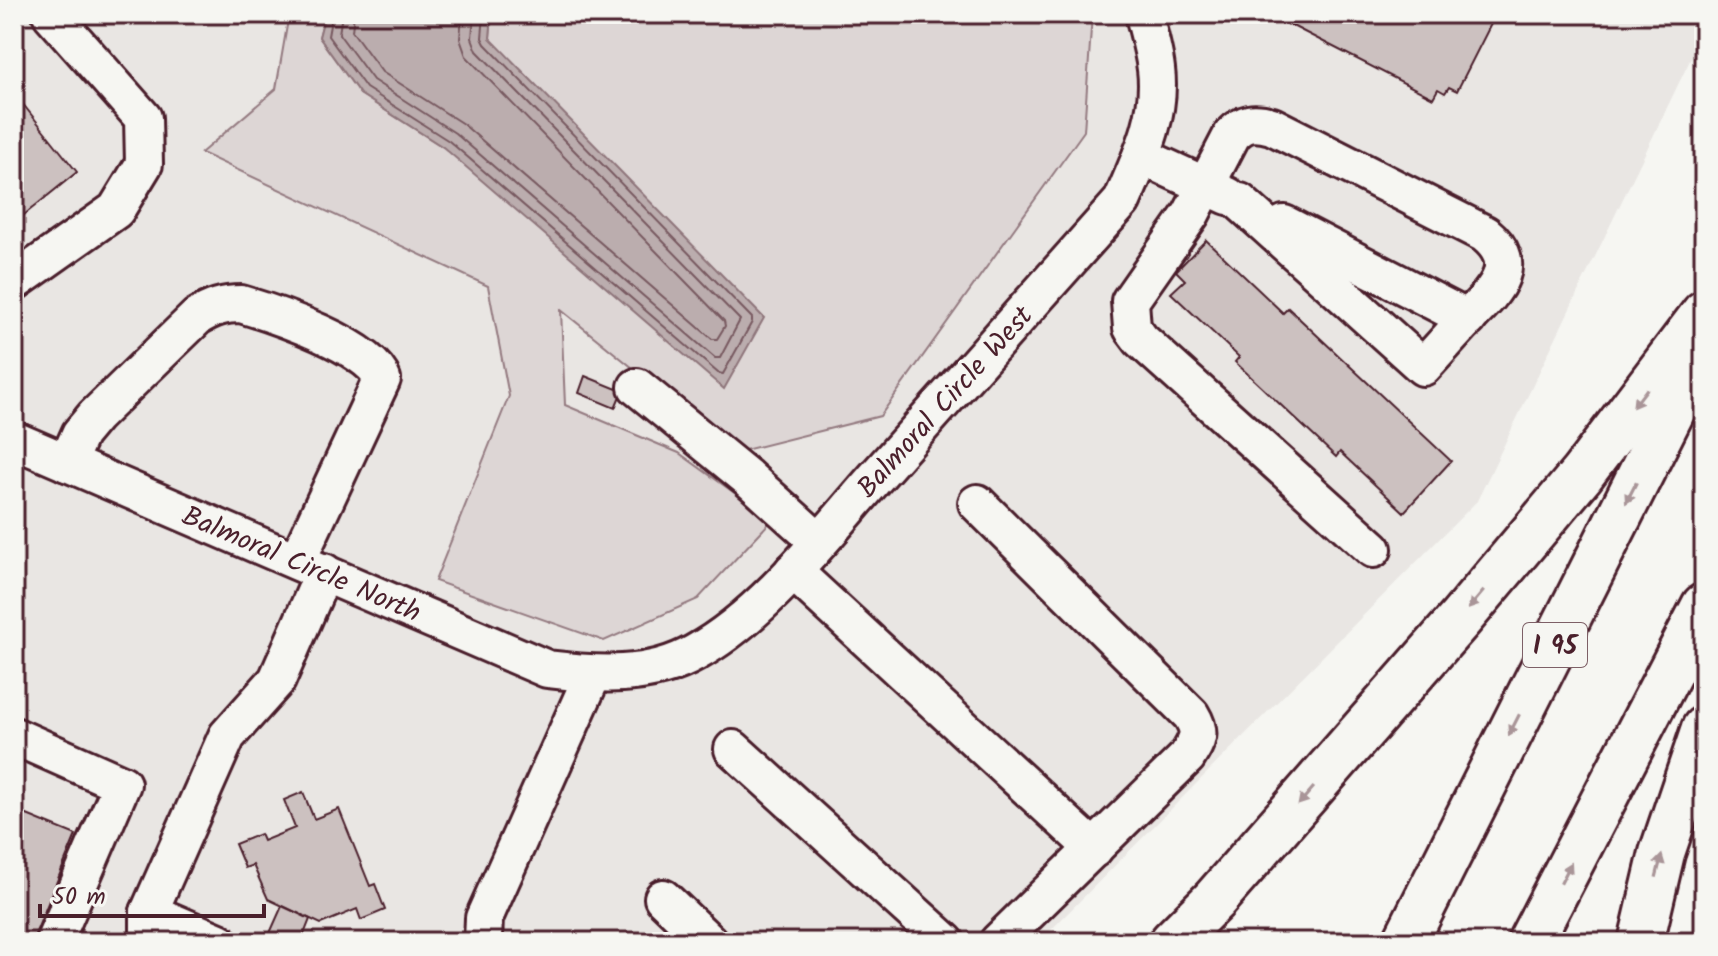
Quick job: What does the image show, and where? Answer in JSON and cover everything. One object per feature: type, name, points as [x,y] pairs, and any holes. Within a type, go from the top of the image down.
[{"type":"highway","points":[[1172,942],[1214,900],[1481,594],[1582,474],[1704,313]]},
{"type":"highway","name":"I 95","points":[[1405,942],[1704,348]]},
{"type":"highway","points":[[1530,942],[1704,606]]},
{"type":"highway","points":[[1641,942],[1662,853],[1704,729]]},
{"type":"street","points":[[14,282],[116,210],[144,164],[143,118],[51,14]]},
{"type":"street","name":"Balmoral Circle West","points":[[593,674],[644,671],[692,655],[727,632],[793,571],[1122,201],[1155,113],[1156,71],[1144,14]]},
{"type":"street","points":[[1240,202],[1423,367],[1496,289],[1503,266],[1499,252],[1494,241],[1485,234],[1272,126],[1257,122],[1241,125],[1232,135],[1173,242],[1134,292],[1129,314],[1132,328],[1141,340],[1373,549]]},
{"type":"street","points":[[1141,156],[1205,184],[1468,319]]},
{"type":"street","points":[[67,463],[80,434],[95,416],[197,317],[225,304],[241,304],[351,347],[378,369],[382,379],[311,566],[277,680],[227,736],[149,927],[219,942]]},
{"type":"street","points":[[637,387],[747,477],[819,542]]},
{"type":"street","name":"Balmoral Circle North","points":[[14,440],[547,669],[593,674]]},
{"type":"street","points":[[977,503],[1191,715],[1199,727],[1197,742],[1187,757],[998,942]]},
{"type":"street","points":[[793,571],[1094,849]]},
{"type":"street","points":[[483,942],[484,918],[593,674]]},
{"type":"street","points":[[14,736],[122,784],[54,942]]},
{"type":"street","points":[[733,749],[946,942]]},
{"type":"street","points":[[663,898],[709,942]]},
{"type":"shaded area","points":[[14,14],[289,14],[276,89],[201,154],[488,286],[509,396],[435,581],[679,453],[565,405],[561,309],[737,452],[1084,131],[1092,14],[1704,14],[1704,31],[1477,501],[1039,942],[14,942]]},
{"type":"shaded area","points":[[289,14],[325,14],[319,37],[360,94],[443,147],[490,38],[492,14],[1092,14],[1084,131],[880,416],[737,452],[561,310],[565,405],[679,453],[772,520],[698,599],[604,641],[435,581],[509,396],[488,286],[201,153],[276,89]]},
{"type":"water","points":[[325,14],[492,14],[490,38],[764,318],[724,389],[443,147],[360,94],[319,37]]},
{"type":"building","points":[[1269,14],[1486,14],[1494,18],[1457,91],[1449,87],[1445,93],[1438,89],[1433,98]]},
{"type":"building","points":[[14,93],[77,172],[14,223]]},
{"type":"building","points":[[1206,240],[1283,313],[1288,308],[1451,461],[1404,512],[1340,452],[1336,457],[1235,362],[1239,357],[1171,293],[1185,280],[1176,271]]},
{"type":"building","points":[[585,376],[622,391],[615,408],[579,393]]},
{"type":"building","points":[[303,792],[314,819],[339,809],[370,886],[375,884],[385,910],[361,920],[357,909],[321,924],[268,899],[253,865],[245,868],[235,844],[260,834],[263,841],[295,828],[284,800]]},
{"type":"building","points":[[22,813],[76,835],[32,942],[14,940],[14,832]]},
{"type":"building","points":[[282,906],[310,919],[301,942],[266,942]]}]
